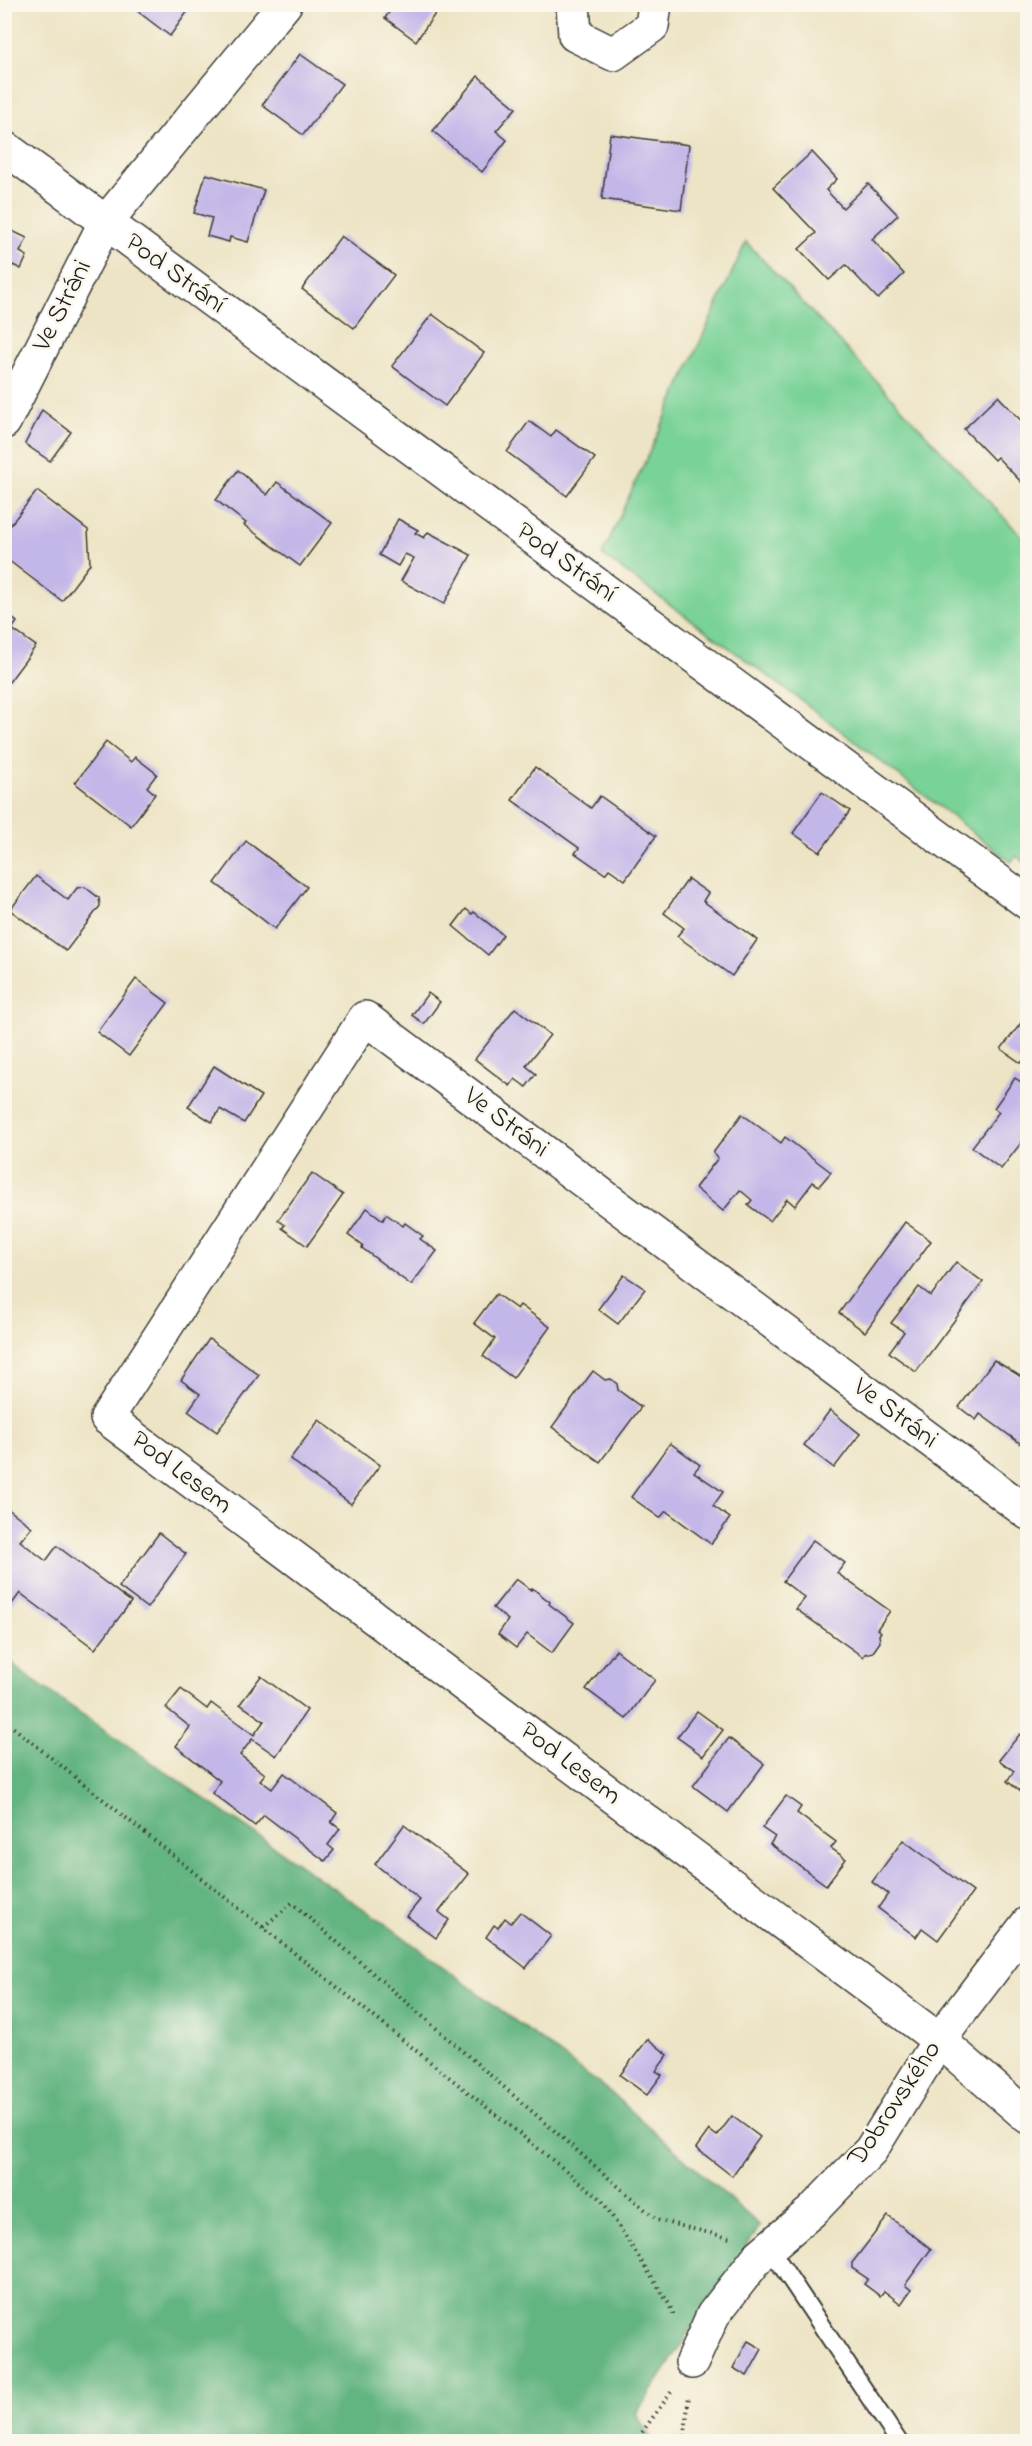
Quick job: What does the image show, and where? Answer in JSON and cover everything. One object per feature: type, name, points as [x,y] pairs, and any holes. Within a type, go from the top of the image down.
[{"type":"street","name":"Pod Strání","points":[[105,223],[285,4]]},
{"type":"street","points":[[573,4],[575,35],[613,54],[652,26],[655,4]]},
{"type":"street","name":"Pod Strání","points":[[4,147],[1028,903]]},
{"type":"street","name":"Ve Stráni","points":[[4,422],[105,223]]},
{"type":"street","name":"Ve Stráni","points":[[107,1418],[365,1018],[1028,1513]]},
{"type":"street","name":"Pod Lesem","points":[[107,1418],[939,2040],[1028,2117]]},
{"type":"street","name":"Dobrovského","points":[[692,2362],[713,2315],[759,2256],[811,2212],[871,2150],[939,2040],[1028,1923]]},
{"type":"lane","points":[[769,2247],[899,2442]]},
{"type":"path","points":[[4,1719],[601,2199],[669,2304],[692,2362],[684,2442]]},
{"type":"path","points":[[263,1927],[292,1903],[657,2220],[769,2247]]},
{"type":"path","points":[[635,2442],[692,2362]]},
{"type":"green space","points":[[746,242],[1027,542],[1027,864],[1016,856],[1011,862],[806,704],[602,555]]},
{"type":"green space","points":[[4,1655],[24,1674],[390,1927],[610,2092],[760,2226],[636,2414],[653,2441],[5,2441]]},
{"type":"building","points":[[128,4],[193,4],[170,36]]},
{"type":"building","points":[[395,4],[442,4],[416,41],[385,18]]},
{"type":"building","points":[[300,54],[342,84],[303,135],[262,105]]},
{"type":"building","points":[[478,76],[516,108],[496,131],[507,140],[482,172],[433,131]]},
{"type":"building","points":[[610,134],[689,145],[681,210],[602,199]]},
{"type":"building","points":[[812,152],[837,179],[826,190],[843,208],[868,184],[898,215],[872,239],[904,274],[878,299],[846,265],[829,280],[799,249],[816,233],[773,188]]},
{"type":"building","points":[[206,174],[264,190],[248,242],[230,237],[229,242],[207,236],[212,218],[194,213]]},
{"type":"building","points":[[4,227],[27,238],[20,252],[27,256],[21,269],[13,265],[4,282]]},
{"type":"building","points":[[341,236],[394,275],[354,328],[302,289]]},
{"type":"building","points":[[432,314],[484,353],[445,406],[392,366]]},
{"type":"building","points":[[998,396],[1027,427],[1024,430],[1028,433],[1028,495],[1024,491],[1027,488],[997,457],[994,460],[964,429]]},
{"type":"building","points":[[42,410],[71,432],[50,461],[25,444]]},
{"type":"building","points":[[529,421],[551,437],[556,430],[595,458],[567,496],[507,452]]},
{"type":"building","points":[[238,470],[267,495],[277,482],[332,523],[300,566],[244,525],[246,523],[216,500]]},
{"type":"building","points":[[37,491],[88,530],[90,564],[62,601],[4,557],[4,533]]},
{"type":"building","points":[[398,519],[418,530],[415,533],[424,538],[428,532],[471,555],[444,604],[401,581],[414,558],[405,554],[398,566],[379,555]]},
{"type":"building","points":[[4,612],[17,622],[12,629],[36,646],[9,682],[4,683]]},
{"type":"building","points":[[106,742],[131,762],[135,757],[157,774],[147,787],[155,794],[131,826],[75,783]]},
{"type":"building","points":[[535,767],[591,808],[600,796],[656,836],[625,880],[609,869],[605,874],[575,853],[579,848],[512,800]]},
{"type":"building","points":[[822,792],[850,811],[820,852],[793,833]]},
{"type":"building","points":[[246,841],[307,887],[275,929],[215,883]]},
{"type":"building","points":[[36,876],[68,900],[77,888],[85,887],[99,898],[100,906],[66,951],[10,910]]},
{"type":"building","points":[[688,879],[708,893],[703,901],[757,940],[732,976],[677,936],[684,928],[664,913]]},
{"type":"building","points":[[466,909],[472,914],[474,912],[503,935],[488,955],[453,926]]},
{"type":"building","points":[[136,979],[168,1003],[129,1056],[97,1032]]},
{"type":"building","points":[[428,993],[440,1002],[424,1024],[412,1015]]},
{"type":"building","points":[[515,1008],[550,1035],[526,1066],[536,1074],[526,1087],[515,1079],[510,1086],[475,1059]]},
{"type":"building","points":[[1028,1014],[1028,1054],[1021,1063],[1001,1049]]},
{"type":"building","points":[[214,1066],[261,1096],[244,1123],[220,1109],[212,1122],[188,1107]]},
{"type":"building","points":[[1028,1073],[1028,1134],[1001,1169],[972,1147],[999,1112],[994,1108],[1015,1078],[1021,1082]]},
{"type":"building","points":[[742,1114],[781,1143],[785,1137],[831,1172],[819,1186],[813,1182],[795,1206],[787,1199],[770,1221],[748,1205],[752,1200],[740,1190],[723,1211],[695,1188],[718,1158],[713,1153]]},
{"type":"building","points":[[312,1173],[343,1195],[307,1246],[282,1228],[285,1225],[278,1220]]},
{"type":"building","points":[[367,1208],[383,1220],[386,1214],[403,1226],[405,1223],[423,1236],[420,1239],[437,1251],[411,1285],[348,1235]]},
{"type":"building","points":[[905,1222],[931,1241],[865,1332],[839,1313]]},
{"type":"building","points":[[956,1262],[983,1282],[916,1372],[889,1352],[904,1332],[891,1323],[919,1287],[931,1296]]},
{"type":"building","points":[[624,1275],[645,1289],[618,1324],[598,1309]]},
{"type":"building","points":[[496,1294],[517,1309],[520,1305],[550,1327],[513,1378],[483,1356],[495,1339],[474,1323]]},
{"type":"building","points":[[209,1339],[259,1375],[217,1432],[188,1411],[200,1394],[181,1380]]},
{"type":"building","points":[[994,1360],[1028,1381],[1028,1449],[980,1414],[976,1420],[959,1407]]},
{"type":"building","points":[[593,1371],[605,1380],[611,1379],[617,1384],[618,1390],[641,1407],[600,1462],[552,1427]]},
{"type":"building","points":[[830,1410],[860,1434],[834,1468],[804,1445]]},
{"type":"building","points":[[319,1420],[380,1465],[351,1504],[290,1459]]},
{"type":"building","points":[[670,1443],[700,1465],[694,1472],[723,1492],[713,1506],[730,1518],[711,1544],[666,1511],[660,1518],[631,1497]]},
{"type":"building","points":[[4,1506],[32,1527],[20,1541],[46,1561],[57,1546],[131,1602],[95,1649],[20,1593],[6,1612],[4,1610]]},
{"type":"building","points":[[159,1533],[186,1554],[147,1608],[119,1587]]},
{"type":"building","points":[[813,1540],[845,1563],[837,1573],[890,1611],[877,1629],[881,1632],[880,1642],[873,1652],[863,1657],[796,1609],[805,1598],[783,1581]]},
{"type":"building","points":[[516,1579],[531,1590],[532,1588],[574,1623],[552,1653],[527,1634],[516,1648],[498,1634],[508,1620],[493,1608]]},
{"type":"building","points":[[616,1650],[655,1680],[626,1719],[586,1689]]},
{"type":"building","points":[[261,1676],[307,1710],[276,1756],[252,1739],[240,1755],[265,1774],[260,1780],[272,1789],[284,1773],[337,1813],[331,1822],[340,1829],[328,1845],[334,1850],[325,1861],[264,1815],[255,1826],[212,1793],[220,1781],[176,1746],[190,1727],[166,1708],[181,1689],[207,1709],[211,1703],[254,1735],[264,1721],[240,1704]]},
{"type":"building","points":[[697,1711],[723,1730],[703,1756],[677,1737]]},
{"type":"building","points":[[1020,1734],[1026,1738],[1028,1736],[1028,1783],[1021,1792],[1007,1781],[1014,1771],[999,1760]]},
{"type":"building","points":[[729,1738],[764,1764],[728,1812],[693,1786]]},
{"type":"building","points":[[786,1796],[801,1807],[797,1813],[836,1842],[831,1848],[846,1859],[826,1885],[770,1844],[775,1837],[762,1828]]},
{"type":"building","points":[[404,1825],[469,1874],[439,1912],[449,1920],[436,1938],[407,1916],[420,1900],[375,1864]]},
{"type":"building","points":[[903,1840],[973,1892],[938,1940],[922,1928],[916,1937],[878,1908],[888,1894],[872,1882]]},
{"type":"building","points":[[520,1912],[551,1936],[526,1968],[486,1937],[494,1925],[498,1928],[505,1918],[511,1923]]},
{"type":"building","points":[[648,2039],[668,2055],[656,2071],[662,2075],[647,2095],[620,2075]]},
{"type":"building","points":[[732,2116],[760,2137],[732,2176],[696,2148],[709,2130],[717,2136]]},
{"type":"building","points":[[888,2216],[931,2249],[905,2285],[911,2290],[901,2304],[884,2291],[880,2296],[864,2284],[868,2279],[852,2268],[852,2263]]},
{"type":"building","points":[[748,2341],[762,2349],[747,2376],[733,2368]]}]
